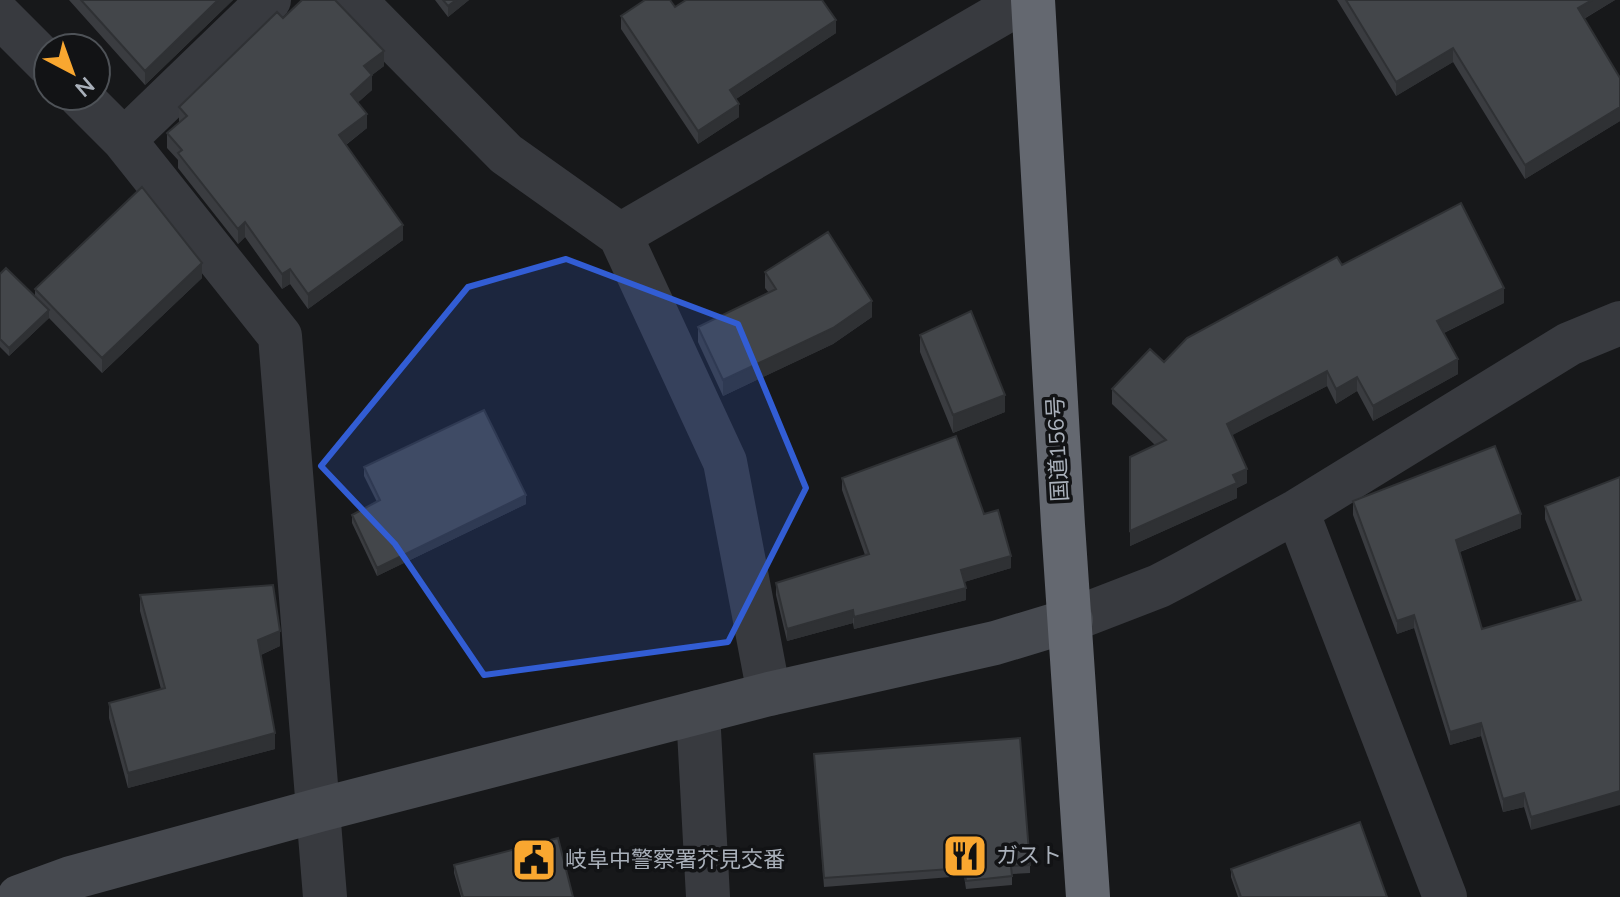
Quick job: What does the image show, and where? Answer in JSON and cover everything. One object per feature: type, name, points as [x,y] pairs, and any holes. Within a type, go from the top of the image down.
[{"type":"highway","name":"国道156号","points":[[1033,0],[1088,897]]},
{"type":"street","points":[[124,140],[269,0]]},
{"type":"street","points":[[354,0],[506,154],[620,235],[725,462],[769,694]]},
{"type":"street","points":[[620,235],[1025,0]]},
{"type":"street","points":[[0,16],[32,48]]},
{"type":"street","points":[[96,112],[124,140],[280,336],[325,897]]},
{"type":"street","points":[[19,897],[71,878],[319,810],[769,694],[995,643],[1071,620],[1159,586],[1297,511],[1569,344],[1620,323]]},
{"type":"street","points":[[1297,511],[1445,897]]},
{"type":"street","points":[[698,712],[708,897]]},
{"type":"highlighted area","points":[[566,259],[738,324],[806,488],[728,642],[484,675],[395,544],[321,466],[468,287]]},
{"type":"building","points":[[81,0],[218,0],[145,71]]},
{"type":"building","points":[[302,0],[335,0],[384,51],[364,66],[372,75],[351,94],[367,114],[339,135],[403,225],[308,294],[290,269],[282,274],[245,222],[238,229],[178,153],[182,150],[167,133],[187,116],[179,107],[277,12],[283,18]]},
{"type":"building","points":[[645,0],[670,0],[675,7],[686,0],[822,0],[836,20],[730,90],[739,104],[698,131],[621,16]]},
{"type":"building","points":[[1346,0],[1592,0],[1578,8],[1620,78],[1620,107],[1525,165],[1453,48],[1396,82]]},
{"type":"building","points":[[142,187],[202,263],[102,358],[35,289]]},
{"type":"building","points":[[1461,203],[1504,288],[1437,321],[1458,359],[1373,406],[1357,377],[1336,389],[1327,371],[1227,424],[1247,469],[1233,475],[1237,483],[1130,531],[1130,457],[1166,440],[1112,389],[1150,349],[1164,362],[1187,338],[1337,257],[1342,265]]},
{"type":"building","points":[[828,232],[872,301],[833,328],[723,380],[698,327],[776,289],[765,272]]},
{"type":"building","points":[[6,268],[49,310],[9,348],[0,339],[0,274]]},
{"type":"building","points":[[971,311],[1005,395],[953,415],[920,335]]},
{"type":"building","points":[[484,410],[526,495],[377,568],[352,515],[380,500],[364,467]]},
{"type":"building","points":[[956,436],[984,514],[998,510],[1011,556],[961,570],[966,588],[854,617],[853,610],[787,629],[776,583],[869,554],[842,478]]},
{"type":"building","points":[[1495,446],[1521,514],[1456,540],[1482,629],[1581,600],[1545,506],[1620,477],[1620,791],[1531,817],[1524,793],[1503,799],[1481,723],[1450,732],[1414,615],[1397,621],[1353,501]]},
{"type":"building","points":[[273,585],[280,631],[258,640],[275,733],[128,773],[109,703],[165,688],[140,595]]},
{"type":"building","points":[[1020,738],[1030,865],[1011,866],[1012,876],[966,881],[964,868],[824,878],[814,754]]},
{"type":"building","points":[[1360,822],[1387,897],[1241,897],[1231,869]]},
{"type":"building","name":"岐阜中警察署芥見交番","points":[[558,838],[573,897],[463,897],[454,865]]},
{"type":"place","name":"ガスト","points":[[965,856]]},
{"type":"place","name":"岐阜中警察署芥見交番","points":[[534,860]]}]
